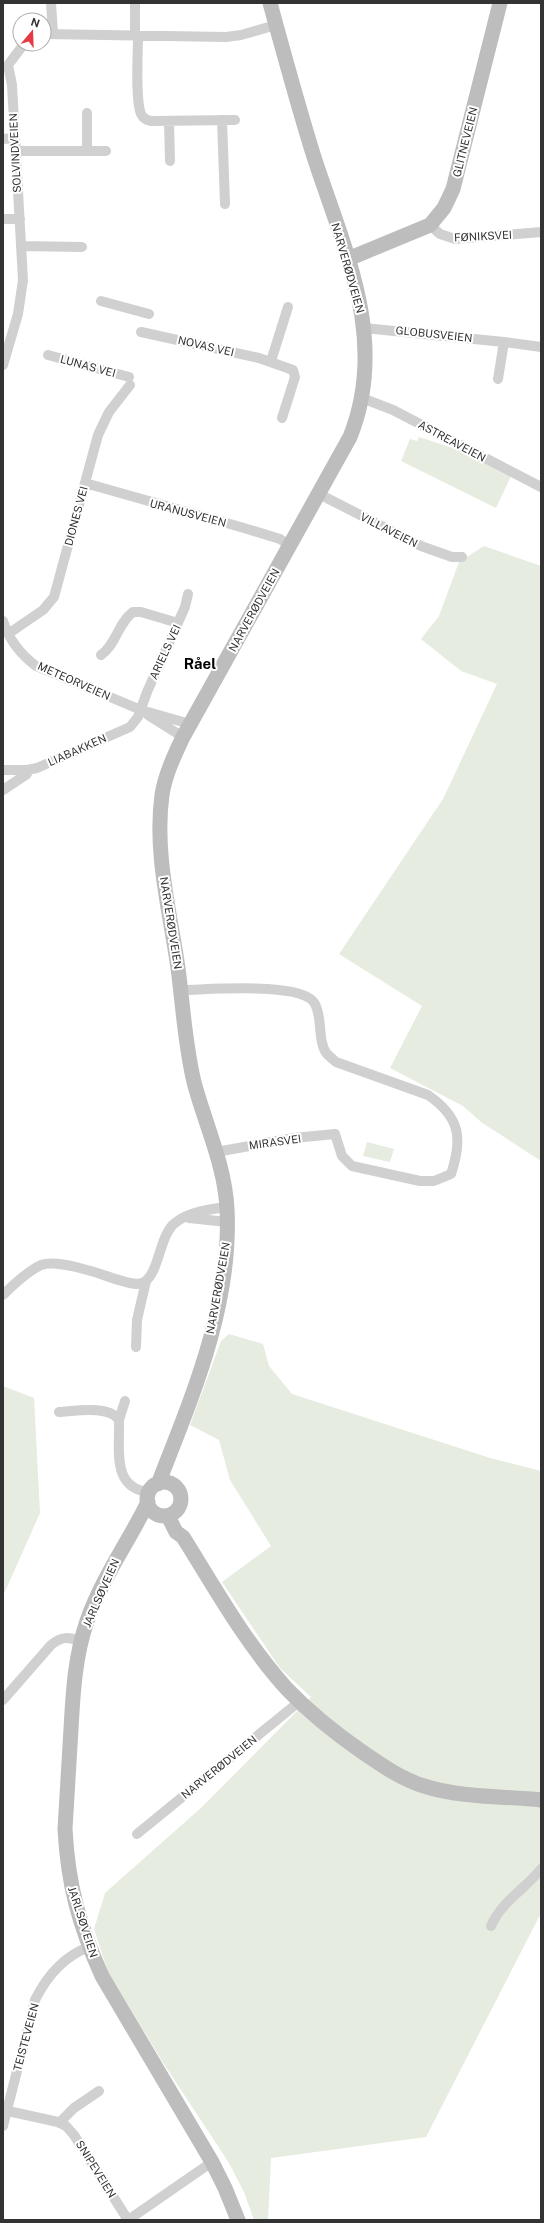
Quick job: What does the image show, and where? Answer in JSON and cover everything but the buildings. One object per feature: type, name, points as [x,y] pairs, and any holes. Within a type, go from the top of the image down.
[{"type":"main road","name":"NARVERØDVEIEN","points":[[151,1493],[167,1460],[204,1361],[213,1324],[226,1252],[227,1222],[227,1207],[216,1152],[190,1068],[181,990],[162,864],[160,817],[165,780],[190,724],[350,437],[362,398],[366,358],[364,328],[358,292],[344,244],[298,117],[270,3]]},
{"type":"main road","name":"GLITNEVEIEN","points":[[348,260],[383,244],[415,233],[430,225],[444,208],[453,189],[500,3]]},
{"type":"main road","name":"GLITNEVEIEN","points":[[344,244],[383,244]]},
{"type":"main road","points":[[167,1460],[174,1485],[180,1493],[181,1504],[168,1513]]},
{"type":"main road","points":[[168,1513],[150,1508],[151,1493],[163,1482],[174,1485]]},
{"type":"main road","name":"JARLSØVEIEN","points":[[151,1493],[135,1529],[123,1545],[106,1577],[81,1641],[74,1681],[64,1829],[71,1891],[89,1946],[113,1998],[212,2162],[225,2188],[238,2220]]},
{"type":"main road","points":[[168,1513],[176,1532],[183,1537],[253,1645],[287,1689],[356,1747],[408,1780],[425,1787],[457,1794],[541,1800]]},
{"type":"main road","name":"JARLSØVEIEN","points":[[135,1529],[168,1513]]},
{"type":"street","points":[[135,3],[141,112],[148,120],[235,120]]},
{"type":"street","points":[[52,33],[226,37],[241,35],[276,25]]},
{"type":"street","name":"SOLVINDVEIEN","points":[[3,365],[6,341],[22,296],[22,246],[14,138],[12,85],[6,66],[17,52]]},
{"type":"street","points":[[87,113],[87,151]]},
{"type":"street","points":[[222,120],[224,204]]},
{"type":"street","points":[[169,121],[170,160]]},
{"type":"street","points":[[3,139],[14,138]]},
{"type":"street","points":[[15,151],[106,151]]},
{"type":"street","points":[[3,220],[20,219]]},
{"type":"street","name":"FØNIKSVEI","points":[[430,225],[440,234],[455,239],[541,232]]},
{"type":"street","points":[[22,246],[82,247]]},
{"type":"street","points":[[101,300],[150,314]]},
{"type":"street","points":[[271,361],[288,307]]},
{"type":"street","name":"GLOBUSVEIEN","points":[[364,328],[541,347]]},
{"type":"street","name":"NOVAS VEI","points":[[141,332],[271,361],[288,367],[296,373],[282,418]]},
{"type":"street","points":[[498,379],[504,342]]},
{"type":"street","name":"LUNAS VEI","points":[[48,355],[130,381]]},
{"type":"street","name":"DIONES VEI","points":[[8,634],[43,610],[54,597],[98,435],[105,417],[130,381]]},
{"type":"street","name":"ASTREAVEIEN","points":[[362,398],[393,410],[541,487]]},
{"type":"street","name":"URANUSVEIEN","points":[[85,483],[280,539],[290,546]]},
{"type":"street","name":"VILLAVEIEN","points":[[319,494],[421,546],[452,557],[462,556]]},
{"type":"street","name":"ARIELS VEI","points":[[141,710],[147,692],[178,623],[188,594]]},
{"type":"street","points":[[101,655],[106,650],[123,621],[133,612],[141,612],[178,623]]},
{"type":"street","name":"METEORVEIEN","points":[[3,621],[8,634],[19,651],[36,666],[141,710]]},
{"type":"street","points":[[141,710],[190,724]]},
{"type":"street","points":[[141,710],[183,737]]},
{"type":"street","name":"LIABAKKEN","points":[[3,770],[27,770],[62,757],[101,738],[126,730],[136,721],[141,710]]},
{"type":"street","points":[[3,790],[27,774],[27,770]]},
{"type":"street","name":"MIRASVEI","points":[[181,990],[277,989],[305,994],[315,1002],[318,1009],[326,1054],[336,1062],[428,1095],[447,1111],[456,1128],[459,1147],[451,1174],[434,1181],[420,1181],[352,1166],[342,1156],[335,1134],[294,1138],[216,1152]]},
{"type":"street","points":[[136,1347],[137,1320],[146,1281],[168,1232],[176,1222],[185,1217],[227,1207]]},
{"type":"street","points":[[185,1217],[227,1222]]},
{"type":"street","points":[[3,1295],[36,1268],[52,1264],[98,1273],[131,1284],[146,1281]]},
{"type":"street","points":[[125,1401],[119,1420],[121,1465],[124,1481],[137,1491],[151,1493]]},
{"type":"street","points":[[59,1412],[104,1411],[116,1416],[119,1420]]},
{"type":"street","points":[[3,1700],[51,1645],[64,1637],[81,1641]]},
{"type":"street","name":"NARVERØDVEIEN","points":[[138,1834],[300,1701]]},
{"type":"street","points":[[491,1926],[496,1914],[504,1904],[523,1889],[541,1869]]},
{"type":"street","name":"TEISTEVEIEN","points":[[3,2126],[8,2111],[29,2018],[44,1982],[60,1964],[89,1946]]},
{"type":"street","points":[[59,2123],[74,2108],[99,2091]]},
{"type":"street","name":"SNIPEVEIEN","points":[[8,2111],[66,2126],[74,2135],[128,2220]]},
{"type":"street","points":[[128,2220],[212,2162]]},
{"type":"shaded area","points":[[419,437],[465,452],[512,474],[496,508],[401,461],[410,439],[417,441]]},
{"type":"shaded area","points":[[484,546],[541,566],[541,1161],[481,1122],[463,1106],[390,1068],[422,1006],[339,954],[443,799],[497,684],[461,671],[421,639],[439,616],[459,562]]},
{"type":"shaded area","points":[[367,1142],[394,1149],[390,1162],[363,1156]]},
{"type":"shaded area","points":[[229,1334],[263,1344],[269,1366],[292,1394],[490,1458],[541,1471],[541,1913],[426,2137],[271,2158],[268,2220],[254,2220],[244,2192],[229,2163],[162,2061],[108,1972],[94,1929],[105,1893],[202,1807],[311,1697],[280,1668],[222,1582],[271,1546],[230,1480],[219,1440],[190,1425],[221,1341]]},
{"type":"shaded area","points":[[3,1386],[34,1398],[40,1513],[3,1596]]},
{"type":"district","name":"Råel","points":[[200,663]]}]
